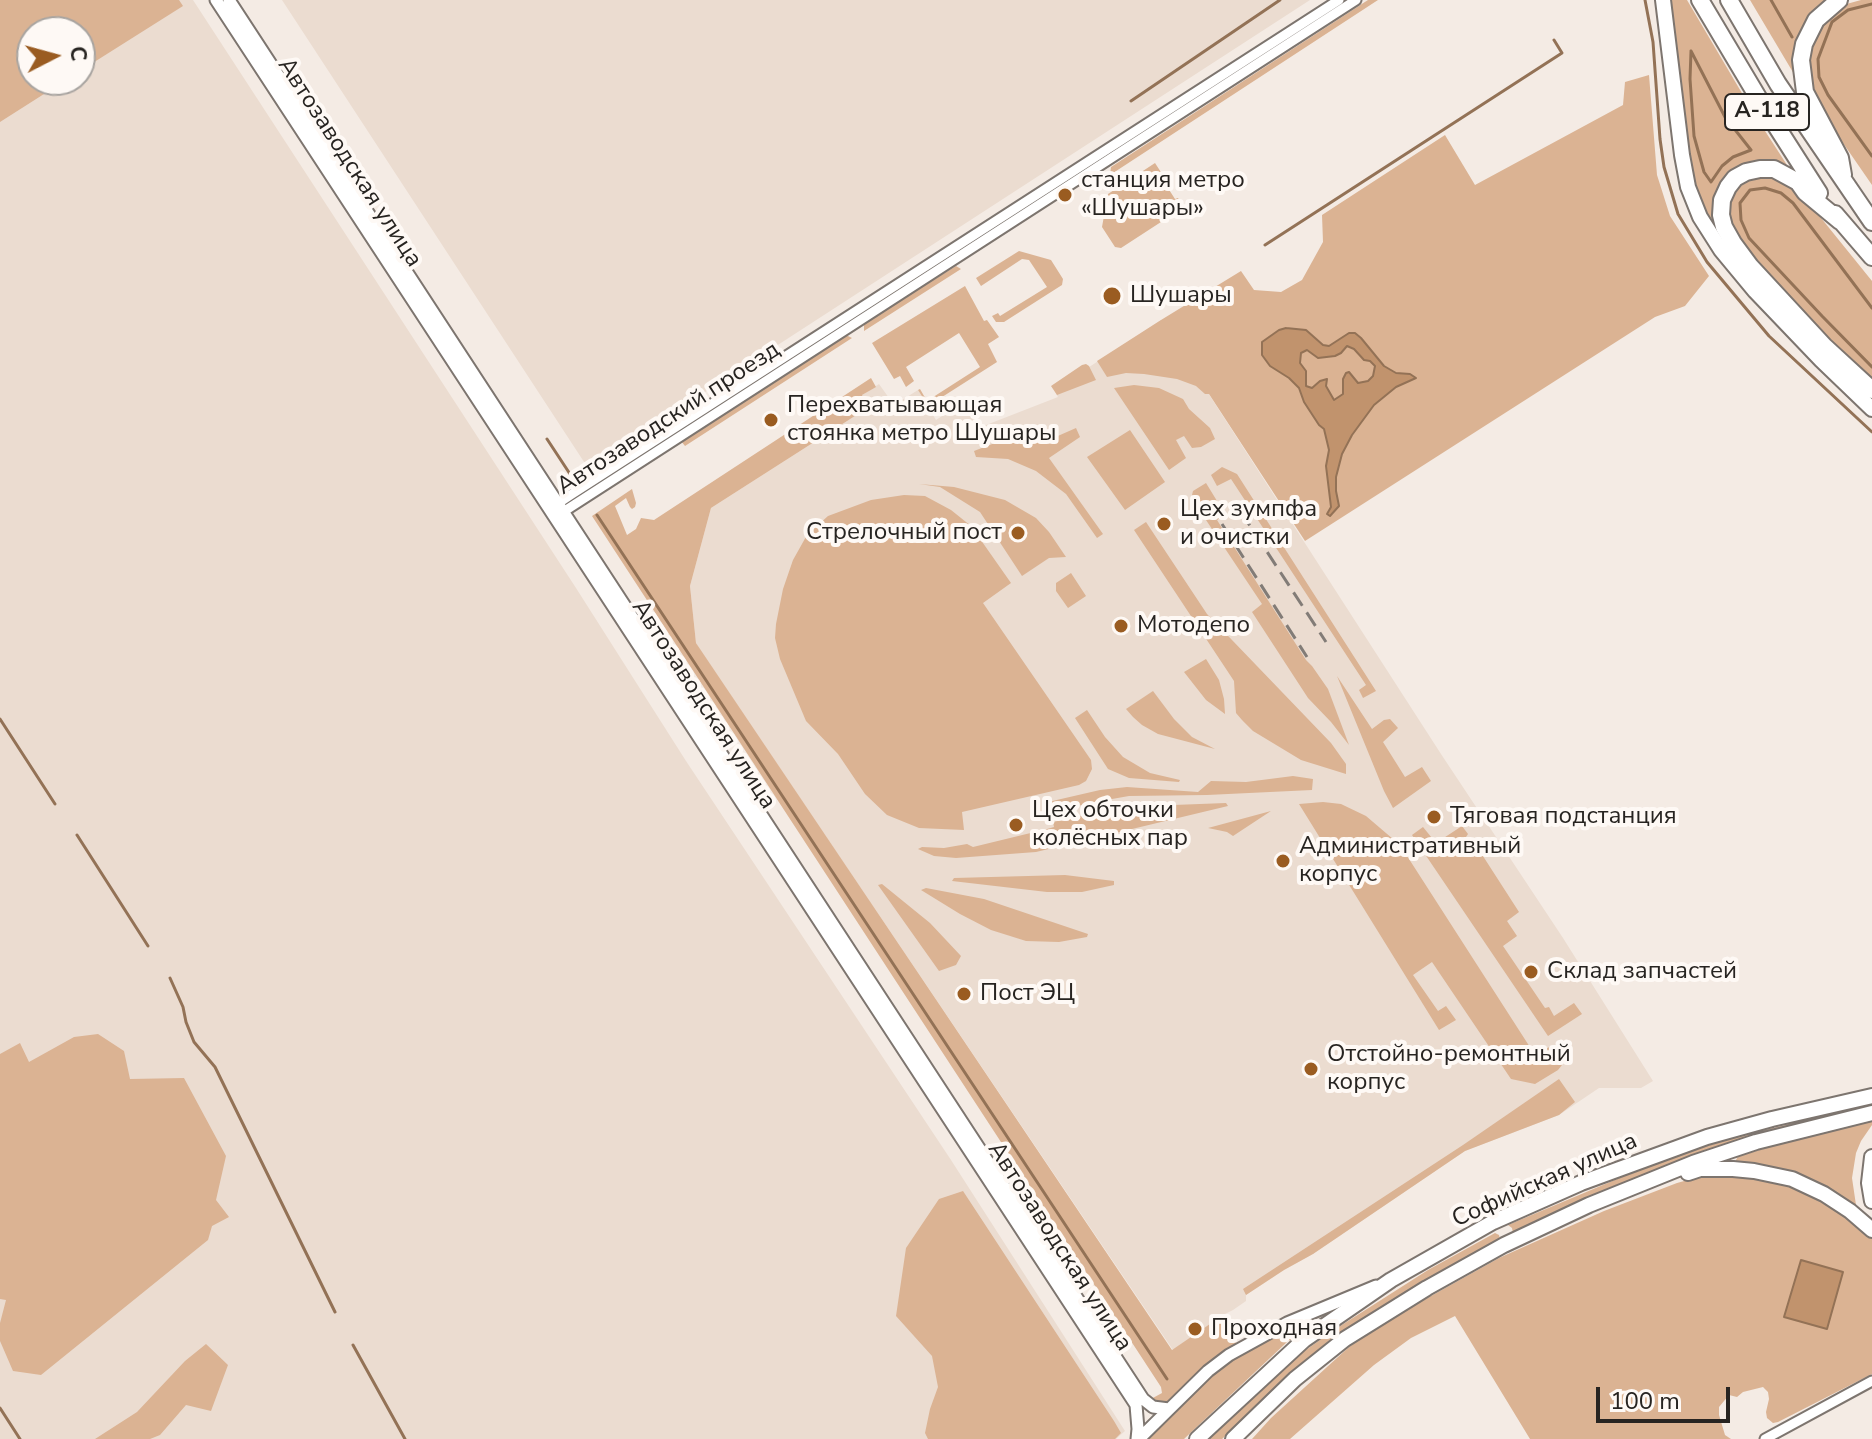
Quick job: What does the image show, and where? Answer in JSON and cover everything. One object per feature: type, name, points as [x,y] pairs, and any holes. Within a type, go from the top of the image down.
[{"type":"highway","name":"А-118","points":[[1700,0],[1812,184],[1872,257]]},
{"type":"highway","name":"А-118","points":[[1729,0],[1778,84],[1872,222]]},
{"type":"highway","points":[[1839,0],[1816,20],[1804,44],[1801,60],[1805,92],[1840,158],[1845,185]]},
{"type":"highway","points":[[1840,221],[1805,192],[1798,182],[1774,169],[1746,172],[1735,178],[1722,200],[1724,227],[1750,266],[1824,346],[1872,390]]},
{"type":"main road","points":[[1663,0],[1676,123],[1688,187],[1700,217],[1746,281],[1872,409]]},
{"type":"main road","name":"Софийская улица","points":[[1197,1439],[1304,1340],[1391,1280],[1493,1222],[1581,1183],[1707,1137],[1872,1096]]},
{"type":"main road","name":"Софийская улица","points":[[1233,1439],[1295,1379],[1345,1339],[1504,1245],[1641,1183],[1756,1142],[1872,1113]]},
{"type":"main road","points":[[1872,1157],[1869,1183],[1872,1201]]},
{"type":"main road","points":[[1641,1183],[1700,1169],[1763,1173],[1792,1179],[1815,1189],[1850,1211],[1872,1230]]},
{"type":"main road","points":[[1493,1222],[1503,1228],[1504,1245]]},
{"type":"street","name":"Автозаводская улица","points":[[216,0],[557,510],[1143,1399],[1153,1407],[1169,1409]]},
{"type":"street","name":"Автозаводская улица","points":[[229,0],[1136,1405],[1138,1439]]},
{"type":"street","name":"Автозаводский проезд","points":[[557,510],[1339,0]]},
{"type":"street","name":"Автозаводский проезд","points":[[557,510],[1356,0]]},
{"type":"street","points":[[1138,1439],[1208,1371],[1229,1355],[1298,1318],[1391,1280]]},
{"type":"street","points":[[1765,1439],[1872,1381]]},
{"type":"street","points":[[1240,1439],[1248,1424]]},
{"type":"shaded area","points":[[0,0],[193,0],[1125,1431],[1116,1439],[0,1439]]},
{"type":"shaded area","points":[[0,0],[179,0],[183,6],[96,61],[96,16],[16,16],[16,96],[41,96],[0,122]]},
{"type":"shaded area","points":[[282,0],[1310,0],[588,468]]},
{"type":"shaded area","points":[[1368,0],[1378,0],[1110,175],[1111,167]]},
{"type":"shaded area","points":[[1671,0],[1687,0],[1787,165],[1761,161],[1730,174],[1716,192],[1719,233],[1699,197],[1689,162]]},
{"type":"shaded area","points":[[1750,0],[1828,0],[1794,74]]},
{"type":"shaded area","points":[[1872,0],[1872,185],[1814,101],[1806,68],[1812,41],[1825,20],[1843,5]]},
{"type":"shaded area","points":[[1649,75],[1657,175],[1670,216],[1709,276],[1685,306],[1655,317],[1305,541],[1209,394],[1177,379],[1126,373],[1107,377],[1097,361],[1241,271],[1254,290],[1281,292],[1302,280],[1323,242],[1322,215],[1445,135],[1475,185],[1623,105],[1625,82]]},
{"type":"shaded area","points":[[1155,163],[1175,199],[1178,198],[1181,209],[1121,248],[1115,247],[1102,227],[1108,194]]},
{"type":"shaded area","points":[[1769,174],[1800,192],[1872,281],[1872,384],[1750,258],[1734,235],[1727,214],[1728,204],[1738,184],[1751,175]]},
{"type":"shaded area","points":[[1019,251],[1051,260],[1063,279],[1062,285],[1004,322],[996,322],[992,316],[998,313],[1000,316],[1047,287],[1029,260],[1022,259],[981,286],[976,278]]},
{"type":"shaded area","points":[[956,266],[961,269],[864,331],[864,323]]},
{"type":"shaded area","points":[[965,286],[984,321],[987,320],[999,337],[988,344],[997,362],[928,406],[918,390],[927,401],[980,367],[959,333],[906,367],[914,381],[906,387],[900,376],[894,379],[872,343]]},
{"type":"shaded area","points":[[1161,320],[1653,1081],[1641,1088],[1599,1088],[1559,1115],[1465,1151],[1313,1254],[1246,1295],[1246,1301],[1173,1350],[700,650],[696,643],[690,586],[711,508],[869,407],[862,395],[879,384],[894,405],[918,390],[936,420],[965,401],[981,427],[1058,397],[1054,390]]},
{"type":"shaded area","points":[[1279,330],[1306,330],[1323,345],[1329,346],[1349,333],[1355,333],[1384,366],[1416,378],[1396,387],[1374,405],[1352,435],[1342,454],[1336,477],[1339,506],[1330,516],[1327,514],[1331,507],[1326,466],[1329,450],[1324,429],[1304,402],[1299,388],[1270,366],[1262,355],[1262,342]],"holes":[[[1347,346],[1375,366],[1373,376],[1368,381],[1358,383],[1349,372],[1346,373],[1343,394],[1334,400],[1326,386],[1327,379],[1312,388],[1306,386],[1306,371],[1300,363],[1301,353],[1307,350],[1318,358],[1335,356]]]},
{"type":"shaded area","points":[[846,335],[852,338],[685,446],[681,441]]},
{"type":"shaded area","points":[[1086,364],[1096,380],[1057,395],[1051,386]]},
{"type":"shaded area","points":[[871,378],[876,387],[862,395],[869,407],[711,508],[690,586],[696,643],[1172,1350],[1223,1315],[1236,1345],[1167,1405],[1162,1406],[1151,1399],[1162,1393],[1161,1387],[592,516],[632,489],[635,507],[630,507],[626,498],[615,506],[627,535],[636,529],[641,518],[654,520]]},
{"type":"shaded area","points":[[1134,385],[1159,388],[1183,399],[1189,409],[1210,428],[1215,439],[1192,448],[1184,436],[1176,440],[1186,458],[1169,470],[1114,388]]},
{"type":"shaded area","points":[[1044,424],[1051,439],[1076,428],[1080,437],[1049,458],[1103,534],[1097,538],[1066,494],[1036,471],[1008,459],[976,457],[974,451]]},
{"type":"shaded area","points":[[1130,430],[1165,482],[1125,510],[1087,457]]},
{"type":"shaded area","points":[[1222,467],[1237,474],[1376,691],[1363,698],[1359,690],[1366,685],[1231,479],[1217,486],[1211,475]]},
{"type":"shaded area","points":[[1206,483],[1225,514],[1217,520],[1306,660],[1328,689],[1349,745],[1308,698],[1252,612],[1262,604],[1194,502],[1193,491]]},
{"type":"shaded area","points":[[919,484],[954,487],[1005,500],[1036,518],[1066,557],[1049,558],[1022,576],[980,512],[940,487]]},
{"type":"shaded area","points":[[904,495],[925,496],[951,510],[971,526],[1011,583],[983,603],[1091,760],[1092,769],[1086,781],[1079,785],[962,812],[964,830],[919,828],[887,815],[865,794],[838,754],[806,721],[780,659],[775,638],[783,589],[793,560],[807,535],[828,516],[871,500]]},
{"type":"shaded area","points":[[1146,522],[1207,614],[1331,743],[1346,764],[1346,774],[1301,760],[1253,731],[1236,713],[1234,681],[1134,530]]},
{"type":"shaded area","points":[[1071,573],[1086,596],[1068,608],[1056,591],[1056,583]]},
{"type":"shaded area","points":[[1206,659],[1219,680],[1225,714],[1206,700],[1184,672]]},
{"type":"shaded area","points":[[1337,676],[1372,729],[1390,719],[1398,728],[1383,742],[1405,777],[1422,767],[1431,781],[1393,808],[1384,791]]},
{"type":"shaded area","points":[[1153,691],[1192,737],[1215,749],[1158,734],[1133,717],[1126,709]]},
{"type":"shaded area","points":[[1087,710],[1123,757],[1150,773],[1179,782],[1129,778],[1108,769],[1075,718]]},
{"type":"shaded area","points":[[1293,776],[1313,779],[1312,790],[1129,796],[1051,812],[1048,802],[1127,787],[1198,792],[1211,781],[1246,782]]},
{"type":"shaded area","points":[[1226,803],[1228,806],[1036,852],[956,858],[934,856],[918,849],[967,844],[973,847],[1054,827],[1053,822],[1121,807]]},
{"type":"shaded area","points":[[1299,804],[1341,804],[1366,816],[1400,845],[1535,1055],[1553,1045],[1562,1065],[1558,1070],[1535,1084],[1511,1079],[1432,962],[1413,975],[1438,1011],[1446,1006],[1456,1020],[1439,1030]]},
{"type":"shaded area","points":[[1271,811],[1233,836],[1208,828]]},
{"type":"shaded area","points":[[1462,826],[1468,834],[1464,840],[1475,854],[1481,853],[1519,912],[1507,921],[1517,936],[1503,946],[1545,1008],[1549,1007],[1554,1016],[1574,1003],[1582,1014],[1548,1036],[1412,835],[1423,827],[1436,843]]},
{"type":"shaded area","points":[[1065,875],[1114,881],[1114,885],[1082,892],[1047,892],[952,881],[954,878]]},
{"type":"shaded area","points":[[882,884],[930,923],[961,956],[956,965],[939,971],[878,885]]},
{"type":"shaded area","points":[[926,888],[984,899],[1088,934],[1087,937],[1059,942],[1026,941],[991,930],[960,914],[921,890]]},
{"type":"shaded area","points":[[98,1034],[124,1051],[130,1079],[184,1078],[226,1156],[216,1200],[229,1217],[212,1226],[208,1240],[41,1375],[13,1371],[0,1341],[0,1323],[6,1300],[0,1299],[0,1054],[20,1043],[29,1062],[74,1037]]},
{"type":"shaded area","points":[[1559,1079],[1575,1102],[1559,1115],[1465,1151],[1313,1254],[1246,1295],[1243,1289]]},
{"type":"shaded area","points":[[1861,1105],[1863,1109],[1724,1147],[1650,1173],[1513,1233],[1508,1225],[1655,1163],[1716,1143]]},
{"type":"shaded area","points":[[1872,1118],[1872,1125],[1856,1153],[1852,1178],[1856,1205],[1853,1207],[1813,1180],[1735,1162],[1738,1156]]},
{"type":"shaded area","points":[[1739,1176],[1791,1184],[1821,1198],[1872,1236],[1872,1374],[1773,1423],[1767,1418],[1769,1399],[1763,1387],[1743,1392],[1737,1397],[1729,1395],[1719,1407],[1719,1415],[1725,1435],[1731,1439],[1530,1439],[1455,1316],[1411,1338],[1374,1365],[1290,1439],[1252,1439],[1349,1347],[1388,1320],[1499,1258],[1604,1211],[1677,1183],[1695,1178]]},
{"type":"shaded area","points":[[963,1191],[1114,1421],[1121,1433],[1115,1439],[928,1439],[925,1433],[938,1387],[932,1356],[896,1316],[906,1248],[939,1199]]},
{"type":"shaded area","points":[[1495,1233],[1500,1239],[1334,1336],[1222,1439],[1209,1439],[1303,1352],[1428,1270]]},
{"type":"shaded area","points":[[1801,1260],[1843,1272],[1827,1329],[1784,1317]]},
{"type":"shaded area","points":[[1306,1323],[1312,1326],[1287,1342],[1184,1439],[1149,1439],[1213,1374],[1235,1357],[1258,1343]]},
{"type":"shaded area","points":[[206,1344],[228,1365],[211,1411],[186,1405],[160,1435],[150,1439],[95,1439],[137,1412],[185,1361]]},
{"type":"waterway","points":[[1131,101],[1280,0]]},
{"type":"waterway","points":[[1645,0],[1653,42],[1664,167],[1678,214],[1707,262],[1769,336],[1872,432]]},
{"type":"waterway","points":[[1771,0],[1792,37]]},
{"type":"waterway","points":[[1872,4],[1848,10],[1832,22],[1818,59],[1819,77],[1828,95],[1872,156]]},
{"type":"waterway","points":[[1265,245],[1562,53],[1554,40]]},
{"type":"waterway","points":[[1691,51],[1725,117],[1751,150],[1733,157],[1711,182],[1704,172],[1694,136],[1691,51]]},
{"type":"waterway","points":[[1872,308],[1793,203],[1781,193],[1765,188],[1750,190],[1740,203],[1741,220],[1749,238],[1872,367]]},
{"type":"waterway","points":[[547,439],[570,474]]},
{"type":"waterway","points":[[597,515],[1167,1379]]},
{"type":"waterway","points":[[0,719],[55,804]]},
{"type":"waterway","points":[[77,835],[148,946]]},
{"type":"waterway","points":[[170,978],[194,1042],[215,1067],[335,1312]]},
{"type":"waterway","points":[[353,1345],[405,1439]]},
{"type":"waterway","points":[[0,1408],[20,1439]]},
{"type":"railway","points":[[1241,512],[1326,642]]},
{"type":"railway","points":[[1222,524],[1307,657]]},
{"type":"place","name":"станция метро «Шушары»","points":[[1065,195]]},
{"type":"place","name":"Шушары","points":[[1112,296]]},
{"type":"place","name":"Перехватывающая стоянка метро Шушары","points":[[771,420]]},
{"type":"place","name":"Цех зумпфа и очистки","points":[[1164,524]]},
{"type":"place","name":"Стрелочный пост","points":[[1018,533]]},
{"type":"place","name":"Мотодепо","points":[[1121,626]]},
{"type":"place","name":"Тяговая подстанция","points":[[1434,817]]},
{"type":"place","name":"Цех обточки колёсных пар","points":[[1016,825]]},
{"type":"place","name":"Административный корпус","points":[[1283,861]]},
{"type":"place","name":"Склад запчастей","points":[[1531,972]]},
{"type":"place","name":"Пост ЭЦ","points":[[964,994]]},
{"type":"place","name":"Отстойно-ремонтный корпус","points":[[1311,1069]]},
{"type":"place","name":"Проходная","points":[[1195,1329]]}]
